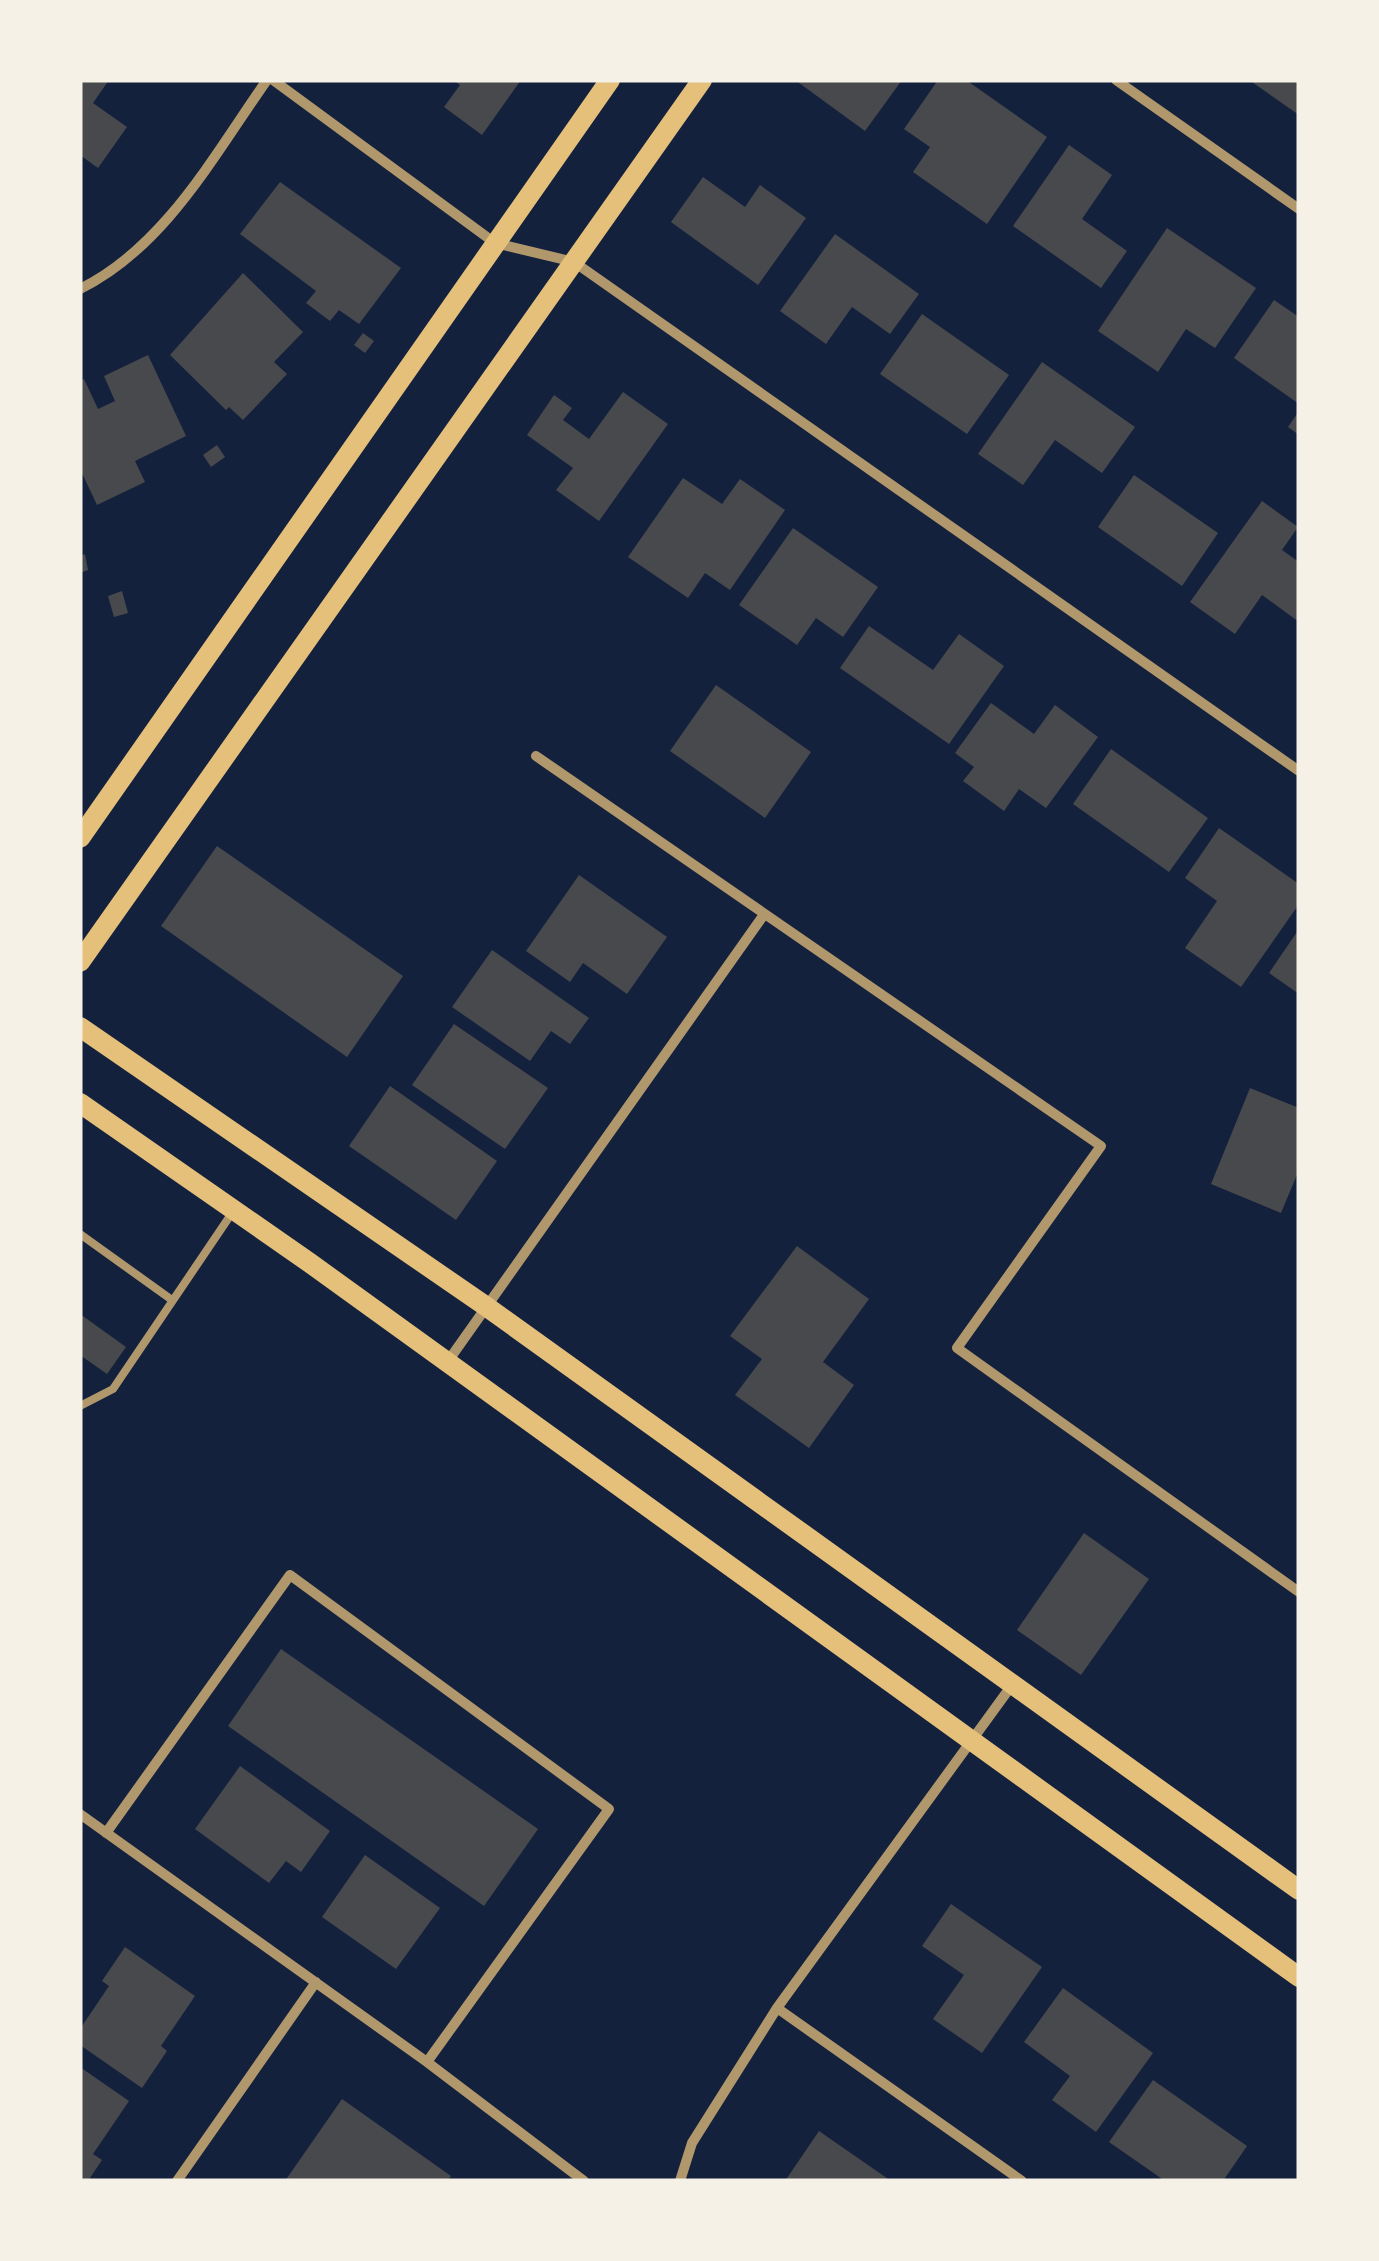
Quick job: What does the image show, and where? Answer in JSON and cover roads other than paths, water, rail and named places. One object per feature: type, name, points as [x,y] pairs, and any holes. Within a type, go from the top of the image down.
[{"type":"main road","points":[[80,838],[610,80]]},
{"type":"main road","points":[[80,962],[702,80]]},
{"type":"main road","points":[[80,1026],[487,1307],[1299,1890]]},
{"type":"main road","points":[[80,1103],[1299,1977]]},
{"type":"street","points":[[80,289],[101,278],[155,235],[270,80],[495,243],[574,262],[1299,772]]},
{"type":"street","points":[[1116,80],[1299,209]]},
{"type":"street","points":[[536,756],[1101,1146],[957,1348],[1299,1592]]},
{"type":"street","points":[[446,1364],[764,916]]},
{"type":"street","points":[[106,1833],[290,1575],[609,1809],[427,2062]]},
{"type":"street","points":[[680,2181],[692,2143],[777,2008],[1013,1684]]},
{"type":"street","points":[[80,1814],[427,2062],[584,2181]]},
{"type":"street","points":[[177,2181],[316,1982]]},
{"type":"street","points":[[777,2008],[1022,2181]]},
{"type":"lane","points":[[80,1406],[113,1388],[234,1210]]},
{"type":"lane","points":[[80,1234],[172,1300]]}]
